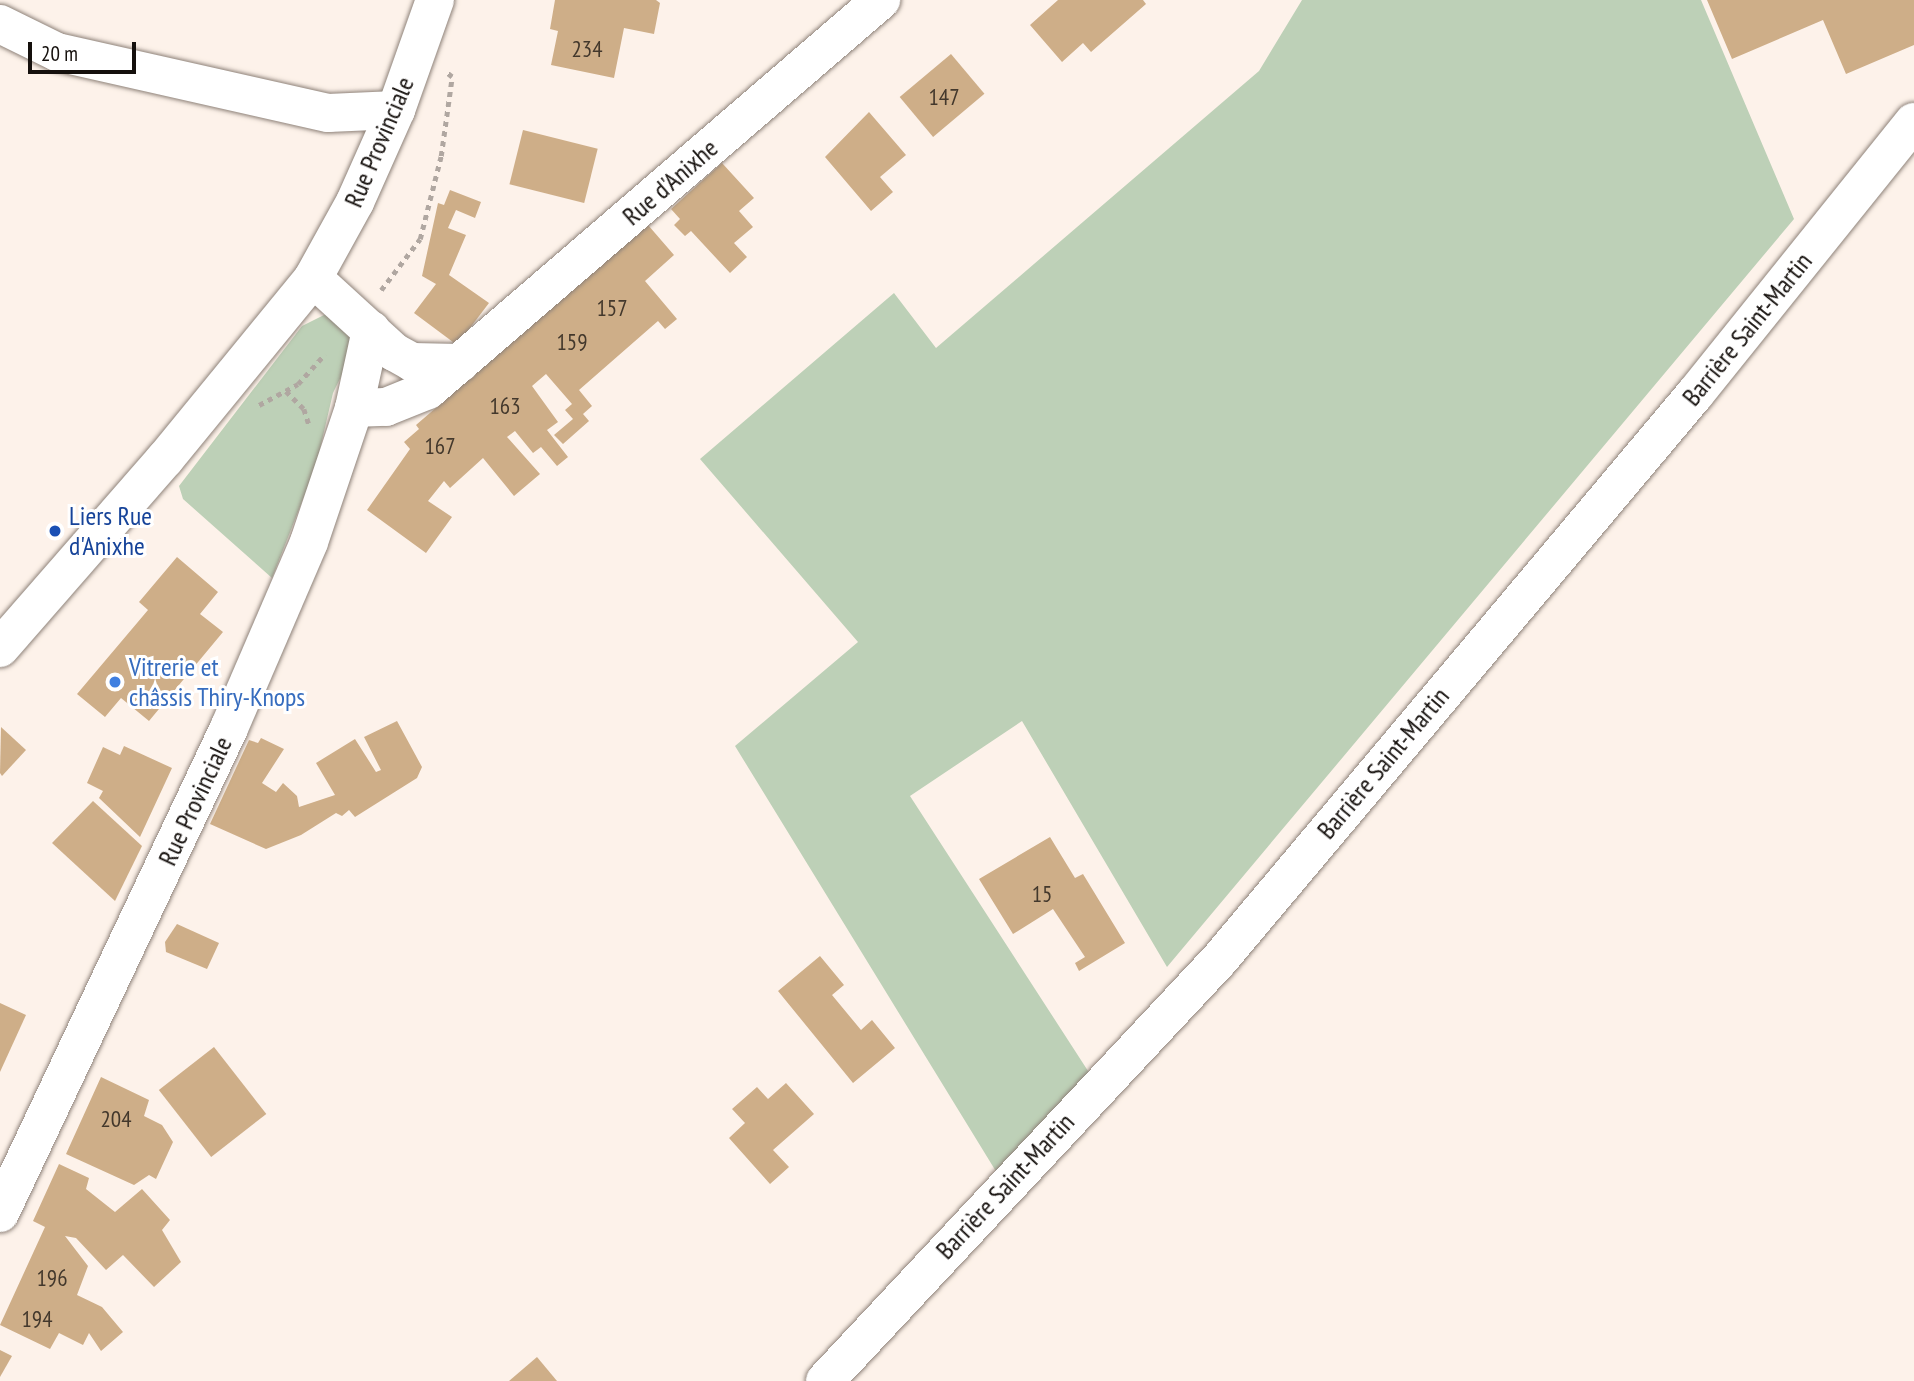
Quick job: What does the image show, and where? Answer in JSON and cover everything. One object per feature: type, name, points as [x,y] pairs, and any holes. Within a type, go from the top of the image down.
[{"type":"street","name":"Rue Provinciale","points":[[0,648],[165,459],[313,278],[355,202],[396,110],[435,0]]},
{"type":"street","name":"Rue d'Anixhe","points":[[354,408],[386,407],[428,390],[881,0]]},
{"type":"street","points":[[0,24],[57,52],[328,113],[396,110]]},
{"type":"street","name":"Barrière Saint-Martin","points":[[825,1381],[1220,958],[1695,394],[1914,122]]},
{"type":"street","points":[[313,278],[371,330],[412,362],[460,363]]},
{"type":"street","name":"Rue Provinciale","points":[[0,1213],[229,729],[309,542],[354,408],[371,330]]},
{"type":"green space","points":[[1302,0],[1701,0],[1794,219],[1167,967],[1022,721],[910,796],[1090,1074],[997,1173],[735,746],[858,642],[700,459],[894,293],[936,348],[1259,71]]},
{"type":"green space","points":[[328,313],[350,326],[353,352],[333,393],[316,466],[272,578],[183,499],[179,486],[302,326]]},
{"type":"building","points":[[555,0],[656,0],[660,3],[654,34],[624,28],[614,78],[551,65],[558,31],[550,29]]},
{"type":"building","points":[[1058,0],[1143,0],[1146,4],[1091,52],[1083,43],[1062,62],[1030,25]]},
{"type":"building","points":[[1707,0],[1914,0],[1914,45],[1846,74],[1823,20],[1732,59]]},
{"type":"building","points":[[951,54],[984,94],[933,137],[900,97]]},
{"type":"building","points":[[869,112],[906,155],[880,177],[893,192],[871,211],[825,157]]},
{"type":"building","points":[[523,130],[598,149],[584,203],[509,184]]},
{"type":"building","points":[[722,163],[754,198],[739,211],[753,227],[734,243],[747,257],[730,273],[691,231],[685,236],[674,225],[680,219],[671,209]]},
{"type":"building","points":[[450,190],[481,202],[475,218],[456,210],[448,228],[466,235],[449,275],[489,303],[457,345],[414,313],[436,284],[422,276],[438,203],[444,205]]},
{"type":"building","points":[[648,225],[674,255],[645,281],[677,319],[665,329],[658,321],[579,390],[592,406],[583,414],[589,421],[563,444],[554,435],[573,419],[565,410],[572,404],[546,374],[532,386],[558,422],[547,430],[568,457],[557,466],[541,447],[533,453],[515,431],[507,437],[540,474],[514,496],[483,458],[450,488],[444,481],[428,501],[452,517],[426,553],[367,510],[410,449],[404,442],[419,429],[416,425]]},
{"type":"building","points":[[177,557],[218,592],[200,614],[223,632],[149,721],[121,698],[105,717],[77,694],[148,610],[139,602]]},
{"type":"building","points":[[397,721],[422,767],[417,778],[355,817],[349,810],[342,816],[336,813],[301,835],[266,849],[210,824],[249,740],[258,743],[261,738],[284,749],[262,783],[276,792],[283,783],[297,796],[299,807],[335,795],[316,763],[355,739],[376,772],[381,770],[364,737]]},
{"type":"building","points":[[1,727],[26,750],[2,776],[0,773]]},
{"type":"building","points":[[124,746],[172,768],[140,837],[99,798],[103,791],[87,783],[103,747],[120,755]]},
{"type":"building","points":[[93,801],[142,846],[115,901],[52,843]]},
{"type":"building","points":[[1050,837],[1075,878],[1083,874],[1125,943],[1079,971],[1075,963],[1085,957],[1053,909],[1013,934],[979,879]]},
{"type":"building","points":[[177,924],[219,943],[207,969],[166,952],[165,942]]},
{"type":"building","points":[[820,956],[844,985],[832,995],[861,1030],[872,1020],[895,1048],[853,1083],[778,991]]},
{"type":"building","points":[[0,1003],[26,1015],[0,1072]]},
{"type":"building","points":[[214,1047],[266,1114],[211,1157],[159,1090]]},
{"type":"building","points":[[101,1077],[149,1100],[144,1116],[162,1125],[173,1142],[156,1179],[149,1175],[134,1185],[66,1154]]},
{"type":"building","points":[[786,1083],[814,1114],[773,1150],[789,1167],[770,1184],[729,1138],[745,1123],[732,1109],[757,1087],[768,1099]]},
{"type":"building","points":[[59,1164],[89,1178],[86,1189],[115,1212],[142,1189],[170,1220],[162,1230],[181,1262],[154,1287],[123,1255],[106,1270],[76,1238],[65,1236],[88,1266],[77,1295],[102,1307],[123,1332],[101,1351],[89,1333],[83,1345],[59,1333],[50,1349],[0,1325],[45,1227],[33,1221]]},
{"type":"building","points":[[0,1350],[12,1356],[0,1377]]},
{"type":"building","points":[[537,1357],[557,1381],[509,1381]]},
{"type":"place","name":"Liers Rue d'Anixhe","points":[[55,531]]},
{"type":"place","name":"Vitrerie et châssis Thiry-Knops","points":[[115,682]]}]
